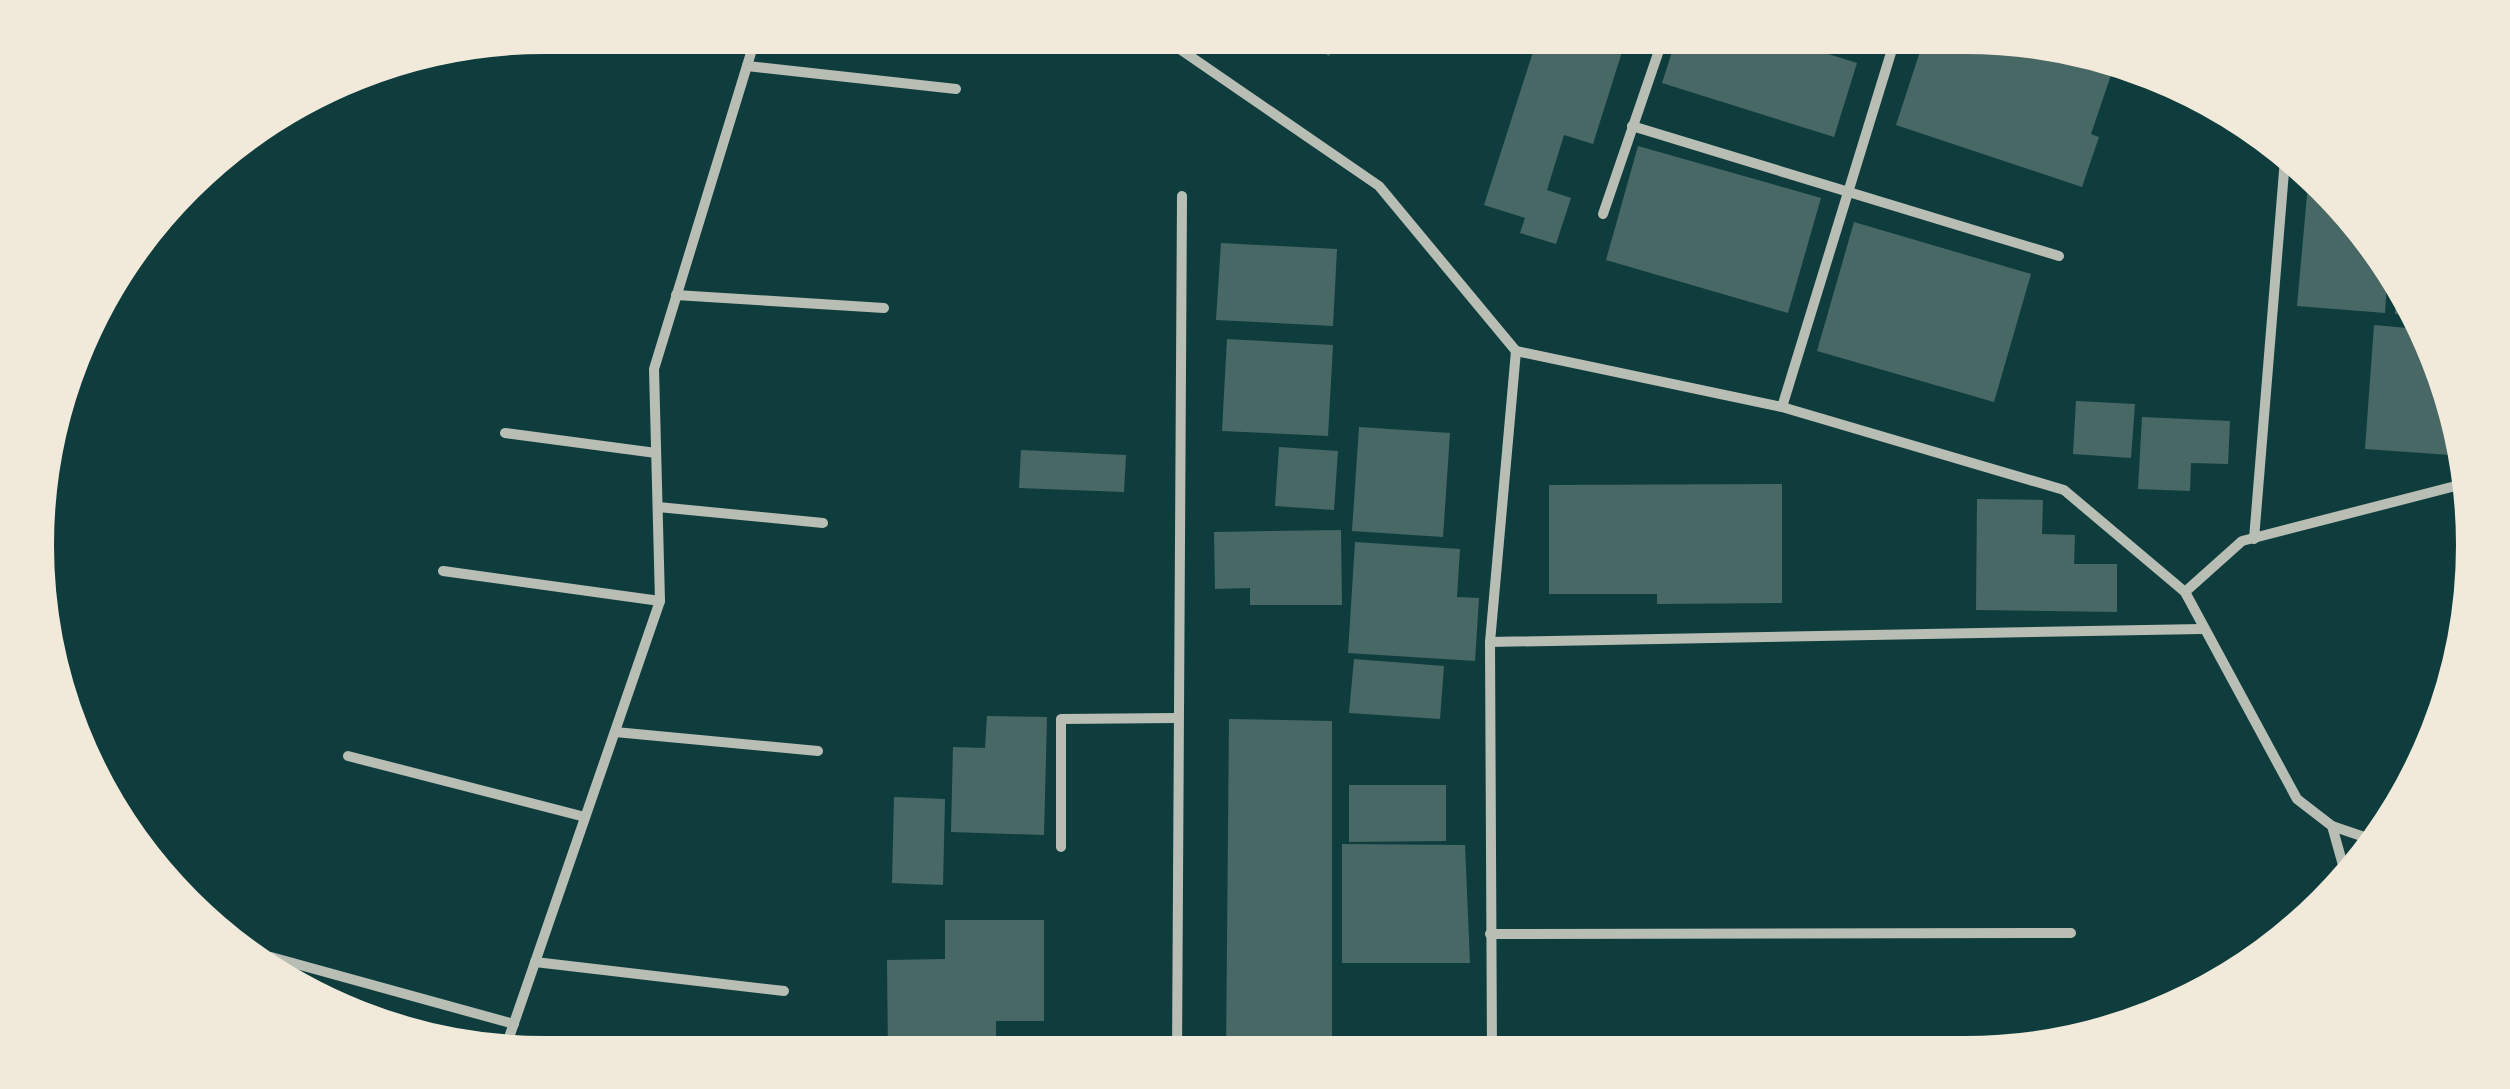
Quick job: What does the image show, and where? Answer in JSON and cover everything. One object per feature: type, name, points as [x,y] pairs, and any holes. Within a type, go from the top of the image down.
[{"type":"street","points":[[508,1040],[660,601],[654,369],[752,48]]},
{"type":"street","points":[[1178,48],[1379,186],[1516,351],[1782,407],[2064,490],[2184,592],[2297,799],[2332,826],[2367,838]]},
{"type":"street","points":[[1603,214],[1660,48]]},
{"type":"street","points":[[1782,407],[1893,48]]},
{"type":"street","points":[[747,66],[956,88]]},
{"type":"street","points":[[1632,126],[2059,256]]},
{"type":"street","points":[[2254,538],[2285,164]]},
{"type":"street","points":[[1177,1042],[1182,196]]},
{"type":"street","points":[[676,296],[884,308]]},
{"type":"street","points":[[1492,1042],[1490,642],[1516,351]]},
{"type":"street","points":[[506,433],[656,454]]},
{"type":"street","points":[[2184,592],[2242,541],[2458,485]]},
{"type":"street","points":[[658,507],[822,523]]},
{"type":"street","points":[[443,571],[660,601]]},
{"type":"street","points":[[1490,642],[2202,629]]},
{"type":"street","points":[[1061,846],[1061,719],[1177,718]]},
{"type":"street","points":[[615,732],[818,751]]},
{"type":"street","points":[[348,756],[585,817]]},
{"type":"street","points":[[2332,826],[2343,867]]},
{"type":"street","points":[[1490,934],[2071,933]]},
{"type":"street","points":[[272,957],[514,1024]]},
{"type":"street","points":[[535,962],[784,991]]},
{"type":"building","points":[[1316,48],[1334,48],[1329,56]]},
{"type":"building","points":[[1534,48],[1623,48],[1593,144],[1564,135],[1547,190],[1571,198],[1556,244],[1520,233],[1525,218],[1484,205]]},
{"type":"building","points":[[1673,48],[1809,48],[1857,63],[1834,137],[1662,83]]},
{"type":"building","points":[[1921,48],[2030,52],[2111,75],[2091,134],[2099,137],[2082,187],[1896,125]]},
{"type":"building","points":[[1638,146],[1821,198],[1788,313],[1606,260]]},
{"type":"building","points":[[2308,185],[2360,242],[2387,281],[2385,313],[2297,306]]},
{"type":"building","points":[[1854,222],[2031,274],[1994,402],[1817,351]]},
{"type":"building","points":[[1221,243],[1337,249],[1333,326],[1216,320]]},
{"type":"building","points":[[2396,297],[2406,315],[2395,314]]},
{"type":"building","points":[[2374,325],[2413,328],[2436,385],[2454,455],[2365,449]]},
{"type":"building","points":[[1227,339],[1333,345],[1328,436],[1222,431]]},
{"type":"building","points":[[2076,401],[2135,404],[2131,458],[2073,454]]},
{"type":"building","points":[[2142,417],[2230,421],[2228,464],[2191,463],[2190,491],[2138,489]]},
{"type":"building","points":[[1359,427],[1450,433],[1443,537],[1352,531]]},
{"type":"building","points":[[1279,447],[1338,451],[1334,510],[1275,506]]},
{"type":"building","points":[[1021,450],[1126,455],[1124,492],[1019,488]]},
{"type":"building","points":[[1782,484],[1782,603],[1657,604],[1657,594],[1549,594],[1549,485]]},
{"type":"building","points":[[1977,499],[2043,500],[2042,534],[2075,535],[2074,564],[2117,564],[2117,612],[1976,610]]},
{"type":"building","points":[[1341,530],[1342,605],[1250,605],[1250,588],[1215,589],[1214,532]]},
{"type":"building","points":[[1355,542],[1460,549],[1457,597],[1479,598],[1475,661],[1348,653]]},
{"type":"building","points":[[1354,659],[1444,666],[1440,719],[1349,713]]},
{"type":"building","points":[[987,716],[1047,717],[1044,835],[951,832],[953,747],[985,748]]},
{"type":"building","points":[[1229,719],[1332,721],[1332,1042],[1226,1042]]},
{"type":"building","points":[[1349,785],[1446,785],[1446,841],[1349,842]]},
{"type":"building","points":[[894,797],[945,799],[943,885],[892,883]]},
{"type":"building","points":[[1342,844],[1465,845],[1470,963],[1342,963]]},
{"type":"building","points":[[945,920],[1044,920],[1044,1021],[996,1021],[996,1042],[888,1042],[887,960],[945,959]]}]
